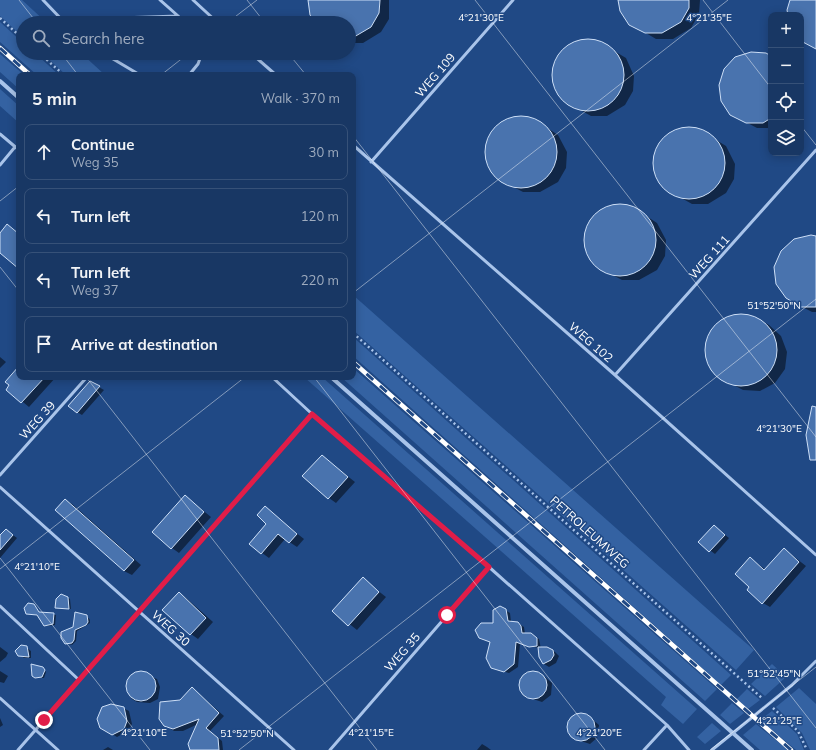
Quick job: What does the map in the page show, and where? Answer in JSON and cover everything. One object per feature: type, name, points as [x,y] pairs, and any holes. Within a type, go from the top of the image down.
[{"type":"street","points":[[0,81],[16,95]]},
{"type":"street","points":[[334,380],[752,750]]},
{"type":"lane","points":[[43,0],[57,16]]},
{"type":"lane","points":[[160,0],[178,16]]},
{"type":"lane","points":[[193,0],[210,16]]},
{"type":"lane","name":"WEG 109","points":[[371,162],[513,0]]},
{"type":"lane","points":[[115,60],[135,72]]},
{"type":"lane","points":[[191,72],[199,60]]},
{"type":"lane","points":[[259,60],[273,72]]},
{"type":"lane","points":[[0,134],[15,147],[0,165]]},
{"type":"lane","name":"WEG 102","points":[[356,148],[615,375],[816,555]]},
{"type":"lane","name":"WEG 111","points":[[615,375],[816,150]]},
{"type":"lane","name":"WEG 39","points":[[0,475],[84,380]]},
{"type":"lane","points":[[275,380],[312,414],[489,567],[667,725],[689,750]]},
{"type":"lane","points":[[18,750],[312,414]]},
{"type":"lane","name":"WEG 30","points":[[0,487],[294,750]]},
{"type":"lane","name":"WEG 35","points":[[332,749],[489,567]]},
{"type":"lane","points":[[0,606],[79,680]]},
{"type":"lane","points":[[712,750],[769,704],[816,661]]},
{"type":"lane","points":[[0,698],[58,750]]},
{"type":"lane","points":[[644,750],[667,725]]},
{"type":"path","points":[[0,18],[16,33]]},
{"type":"path","points":[[47,60],[61,72]]},
{"type":"path","name":"PETROLEUMWEG","points":[[356,336],[769,704],[798,731],[807,750]]},
{"type":"shaded area","points":[[0,0],[22,0],[39,16],[16,16],[16,31],[0,16]]},
{"type":"shaded area","points":[[0,22],[16,37],[16,56],[0,42]]},
{"type":"shaded area","points":[[0,54],[21,72],[16,72],[16,86],[0,72]]},
{"type":"shaded area","points":[[20,60],[43,60],[56,72],[34,72]]},
{"type":"shaded area","points":[[50,60],[89,60],[102,72],[63,72]]},
{"type":"shaded area","points":[[0,89],[16,103],[16,120],[0,106]]},
{"type":"shaded area","points":[[356,298],[754,650],[736,670],[356,333]]},
{"type":"shaded area","points":[[356,340],[731,675],[721,685],[356,359]]},
{"type":"shaded area","points":[[356,371],[717,689],[705,701],[344,380],[356,380]]},
{"type":"shaded area","points":[[307,380],[325,380],[697,709],[683,724],[661,705],[666,697]]},
{"type":"shaded area","points":[[772,664],[786,677],[765,696],[751,684]]},
{"type":"shaded area","points":[[799,688],[816,704],[816,750],[810,750],[802,733],[776,707]]},
{"type":"shaded area","points":[[747,689],[760,700],[748,709],[737,699]]},
{"type":"shaded area","points":[[732,703],[744,713],[730,724],[720,715]]},
{"type":"shaded area","points":[[772,711],[797,734],[804,750],[796,750],[760,720]]},
{"type":"shaded area","points":[[712,723],[721,731],[705,744],[697,737]]},
{"type":"shaded area","points":[[756,724],[788,750],[760,750],[743,735]]},
{"type":"building","points":[[308,0],[380,0],[379,13],[371,27],[356,36],[356,16],[310,15]]},
{"type":"building","points":[[618,0],[689,0],[689,8],[681,22],[662,33],[645,33],[629,25],[620,11]]},
{"type":"building","points":[[790,0],[816,0],[816,49],[804,43],[804,12],[787,12]]},
{"type":"building","points":[[588,39],[608,45],[618,55],[624,75],[618,95],[608,105],[588,111],[568,105],[558,95],[552,75],[558,55],[568,45]]},
{"type":"building","points":[[751,52],[768,54],[768,120],[763,123],[746,123],[730,115],[721,101],[719,85],[724,69],[735,57]]},
{"type":"building","points":[[521,116],[541,122],[551,132],[557,152],[551,172],[541,182],[521,188],[501,182],[491,172],[485,152],[491,132],[501,122]]},
{"type":"building","points":[[689,127],[709,133],[719,143],[725,163],[719,183],[709,193],[689,199],[669,193],[659,183],[653,163],[659,143],[669,133]]},
{"type":"building","points":[[620,204],[640,210],[650,220],[656,240],[650,260],[640,270],[620,276],[600,270],[590,260],[584,240],[590,220],[600,210]]},
{"type":"building","points":[[7,224],[16,232],[16,266],[0,253],[0,233]]},
{"type":"building","points":[[811,235],[816,236],[816,307],[801,307],[786,298],[776,284],[774,267],[781,251],[794,239]]},
{"type":"building","points":[[741,314],[761,320],[771,330],[777,350],[771,370],[761,380],[741,386],[721,380],[711,370],[705,350],[711,330],[721,320]]},
{"type":"building","points":[[16,369],[16,380],[42,380],[21,403],[6,390],[9,385],[5,382]]},
{"type":"building","points":[[90,381],[100,386],[77,413],[68,406]]},
{"type":"building","points":[[812,406],[816,407],[816,460],[810,460],[806,435]]},
{"type":"building","points":[[322,455],[348,477],[328,499],[302,476]]},
{"type":"building","points":[[185,495],[204,512],[171,549],[152,532]]},
{"type":"building","points":[[65,499],[134,560],[124,571],[55,510]]},
{"type":"building","points":[[265,506],[297,534],[289,543],[278,534],[261,554],[249,544],[266,524],[257,515]]},
{"type":"building","points":[[714,525],[725,535],[709,552],[698,542]]},
{"type":"building","points":[[6,529],[13,535],[0,550],[0,535]]},
{"type":"building","points":[[784,548],[799,562],[762,604],[747,590],[749,587],[735,574],[750,557],[764,570]]},
{"type":"building","points":[[363,577],[379,592],[348,626],[332,611]]},
{"type":"building","points":[[179,592],[206,618],[190,635],[162,610]]},
{"type":"building","points":[[61,594],[68,597],[69,609],[55,608],[56,599]]},
{"type":"building","points":[[28,603],[34,604],[39,612],[54,613],[53,624],[44,626],[37,615],[26,614],[24,608]]},
{"type":"building","points":[[500,606],[506,609],[508,621],[518,622],[521,626],[522,633],[531,633],[537,638],[537,646],[529,647],[516,642],[514,664],[504,672],[491,668],[486,658],[490,642],[479,638],[475,630],[481,623],[493,623],[493,610]]},
{"type":"building","points":[[75,612],[87,615],[88,622],[86,625],[75,630],[74,640],[72,643],[65,644],[61,638],[61,632],[73,627]]},
{"type":"building","points":[[21,645],[27,646],[29,657],[18,656],[15,651]]},
{"type":"building","points":[[538,647],[547,647],[553,650],[554,655],[551,660],[543,664],[539,657]]},
{"type":"building","points":[[31,664],[43,667],[45,670],[42,677],[35,678],[32,676]]},
{"type":"building","points":[[141,671],[152,675],[156,686],[152,697],[141,701],[130,697],[126,686],[130,675]]},
{"type":"building","points":[[533,671],[543,675],[547,685],[543,695],[533,699],[523,695],[519,685],[523,675]]},
{"type":"building","points":[[192,687],[219,713],[206,728],[218,738],[219,750],[190,750],[188,744],[199,719],[173,729],[164,726],[159,719],[160,702],[180,700]]},
{"type":"building","points":[[111,704],[124,707],[127,721],[124,729],[112,735],[100,728],[97,719],[102,707]]},
{"type":"building","points":[[581,713],[591,717],[595,727],[591,737],[581,741],[571,737],[567,727],[571,717]]},
{"type":"railway","points":[[0,48],[27,72]]},
{"type":"railway","points":[[356,365],[791,750]]},
{"type":"route","points":[[44,720],[312,414],[489,567],[447,615]]}]
